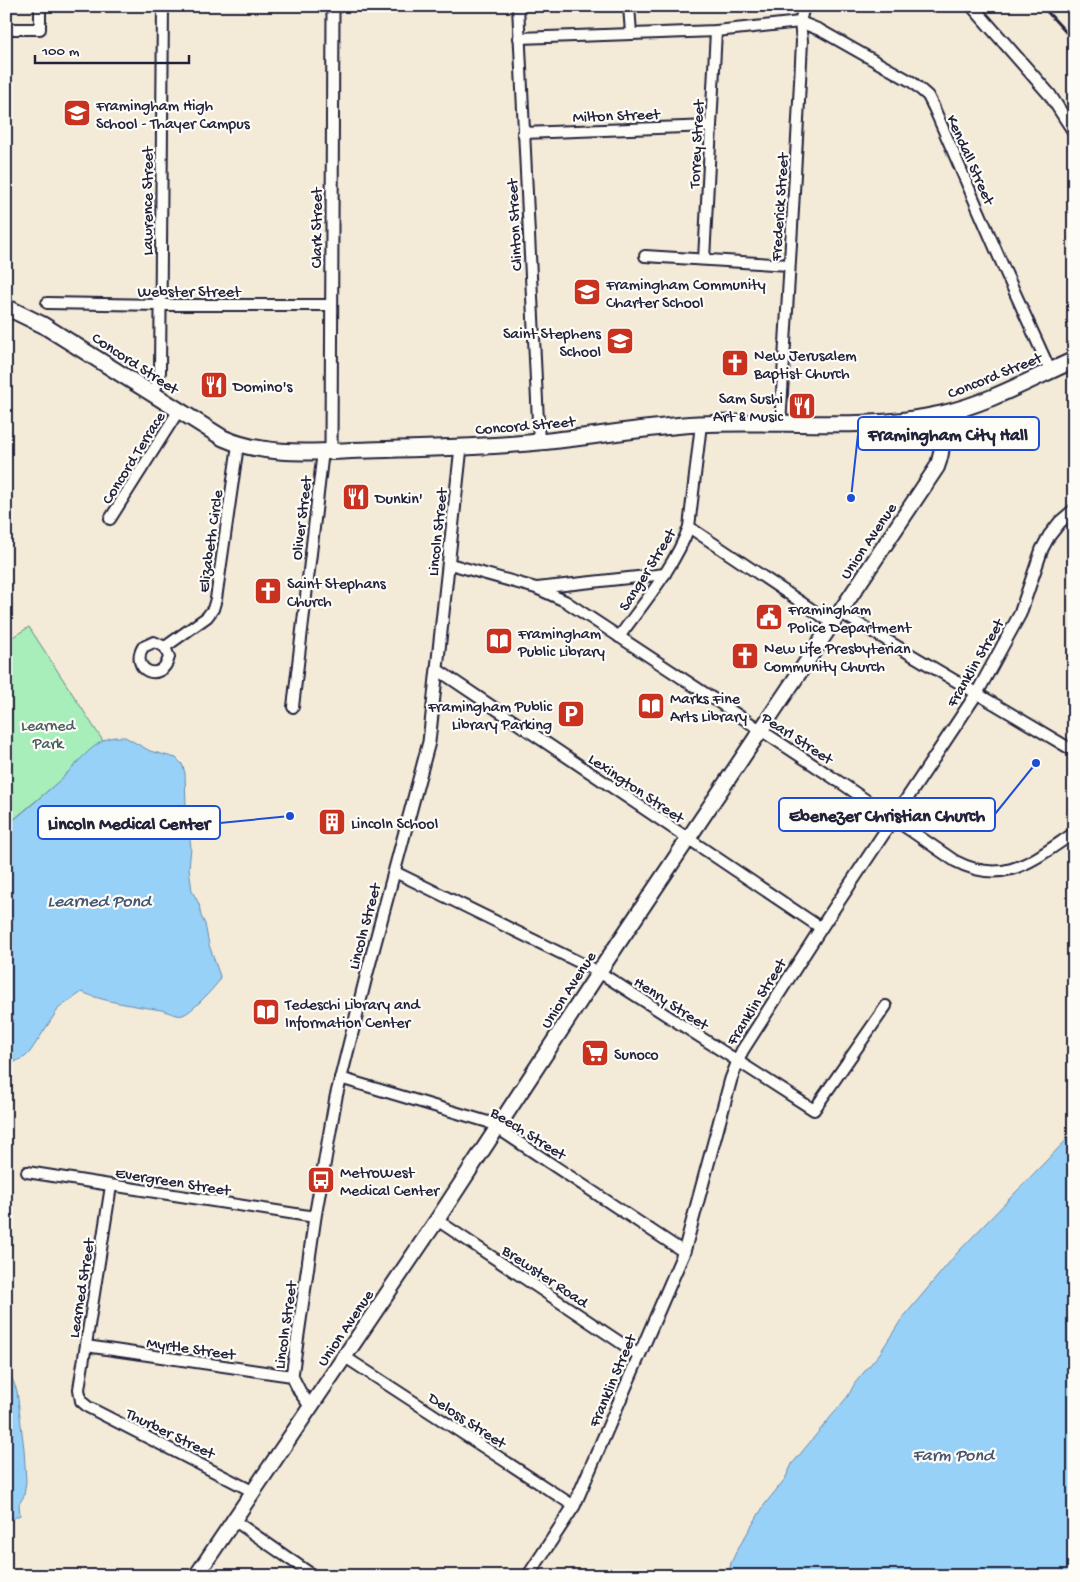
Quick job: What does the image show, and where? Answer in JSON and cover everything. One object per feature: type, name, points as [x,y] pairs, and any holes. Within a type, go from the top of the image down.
[{"type":"main road","name":"Concord Street","points":[[6,308],[43,325],[223,438],[238,445],[280,452],[461,448],[539,442],[654,427],[701,424],[850,424],[883,422],[940,414],[978,403],[1074,360]]},
{"type":"main road","name":"Union Avenue","points":[[196,1576],[345,1358],[599,972],[937,467],[942,454],[943,439],[940,414]]},
{"type":"street","points":[[6,29],[40,28],[40,6]]},
{"type":"street","name":"Lawrence Street","points":[[154,394],[160,372],[162,6]]},
{"type":"street","name":"Clark Street","points":[[327,451],[331,305],[334,6]]},
{"type":"street","name":"Clinton Street","points":[[518,6],[539,442]]},
{"type":"street","points":[[629,6],[631,33]]},
{"type":"street","name":"Frederick Street","points":[[780,424],[795,196],[802,42],[800,22],[804,6]]},
{"type":"street","points":[[972,6],[1050,94],[1060,107],[1074,132]]},
{"type":"street","points":[[519,38],[716,31],[800,22]]},
{"type":"street","name":"Kendall Street","points":[[800,22],[820,30],[912,82],[928,96],[1050,370]]},
{"type":"street","name":"Torrey Street","points":[[704,259],[716,31]]},
{"type":"street","name":"Milton Street","points":[[523,132],[711,126]]},
{"type":"street","points":[[645,256],[789,265]]},
{"type":"street","name":"Webster Street","points":[[47,303],[331,305]]},
{"type":"street","name":"Concord Terrace","points":[[110,519],[179,410]]},
{"type":"street","name":"Sanger Street","points":[[619,638],[665,574],[689,527],[701,424]]},
{"type":"street","name":"Elizabeth Circle","points":[[165,647],[208,617],[213,609],[238,445]]},
{"type":"street","name":"Lincoln Street","points":[[311,1407],[300,1392],[292,1376],[315,1217],[340,1078],[366,973],[425,761],[438,670],[461,448]]},
{"type":"street","name":"Oliver Street","points":[[293,707],[327,451]]},
{"type":"street","name":"Franklin Street","points":[[528,1576],[574,1506],[684,1252],[737,1062],[748,1038],[977,692],[1020,614],[1048,536],[1074,510]]},
{"type":"street","points":[[689,527],[745,565],[836,617],[977,692],[1074,751]]},
{"type":"street","name":"Pearl Street","points":[[450,564],[536,588],[565,601],[955,862],[968,868],[988,872],[1004,871],[1023,865],[1074,833]]},
{"type":"street","points":[[536,588],[665,574]]},
{"type":"street","name":"Lexington Street","points":[[438,670],[820,928]]},
{"type":"street","name":"Henry Street","points":[[395,872],[599,972],[814,1110],[886,1006]]},
{"type":"street","name":"Beech Street","points":[[340,1078],[477,1118],[498,1127],[684,1252]]},
{"type":"street","name":"Evergreen Street","points":[[27,1172],[315,1217]]},
{"type":"street","name":"Learned Street","points":[[79,1395],[111,1186]]},
{"type":"street","name":"Brewster Road","points":[[437,1220],[639,1355]]},
{"type":"street","name":"Myrtle Street","points":[[86,1346],[292,1376]]},
{"type":"street","name":"Deloss Street","points":[[345,1358],[574,1506]]},
{"type":"street","name":"Thurber Street","points":[[79,1395],[81,1401],[88,1407],[254,1492]]},
{"type":"street","points":[[235,1521],[314,1576]]},
{"type":"green space","name":"Learned Park","points":[[29,627],[103,741],[6,826],[6,641]]},
{"type":"water","name":"Learned Pond","points":[[125,737],[150,751],[176,758],[182,764],[185,773],[186,806],[191,848],[189,868],[192,891],[199,904],[201,916],[205,924],[209,945],[220,976],[219,981],[197,1005],[183,1015],[175,1015],[161,1010],[110,1001],[82,992],[59,1008],[25,1057],[6,1066],[6,826],[59,781],[92,748],[107,739]]},
{"type":"water","name":"Farm Pond","points":[[1074,1132],[1074,1576],[728,1576],[737,1550],[765,1504],[785,1479],[792,1464],[848,1396],[855,1383],[880,1353],[901,1320],[958,1252]]},
{"type":"water","points":[[6,1363],[17,1391],[26,1481],[24,1496],[19,1504],[20,1515],[6,1522]]},
{"type":"railway","points":[[1042,6],[1074,41]]},
{"type":"place","name":"Framingham High School - Thayer Campus","points":[[77,113]]},
{"type":"place","name":"Framingham Community Charter School","points":[[587,292]]},
{"type":"place","name":"Saint Stephens School","points":[[620,341]]},
{"type":"place","name":"New Jerusalem Baptist Church","points":[[735,363]]},
{"type":"place","name":"Domino's","points":[[214,385]]},
{"type":"place","name":"Sam Sushi Art & Music","points":[[802,406]]},
{"type":"place","name":"Dunkin'","points":[[356,497]]},
{"type":"place","name":"Framingham City Hall","points":[[851,498]]},
{"type":"place","name":"Saint Stephans Church","points":[[268,591]]},
{"type":"place","name":"Framingham Police Department","points":[[769,617]]},
{"type":"place","name":"Framingham Public Library","points":[[499,641]]},
{"type":"place","name":"New Life Presbyterian Community Church","points":[[745,656]]},
{"type":"place","name":"Marks Fine Arts Library","points":[[651,706]]},
{"type":"place","name":"Framingham Public Library Parking","points":[[571,714]]},
{"type":"place","name":"Ebenezer Christian Church","points":[[1036,763]]},
{"type":"place","name":"Lincoln Medical Center","points":[[290,816]]},
{"type":"place","name":"Lincoln School","points":[[332,822]]},
{"type":"place","name":"Tedeschi Library and Information Center","points":[[266,1012]]},
{"type":"place","name":"Sunoco","points":[[595,1053]]},
{"type":"place","name":"MetroWest Medical Center","points":[[321,1180]]}]
